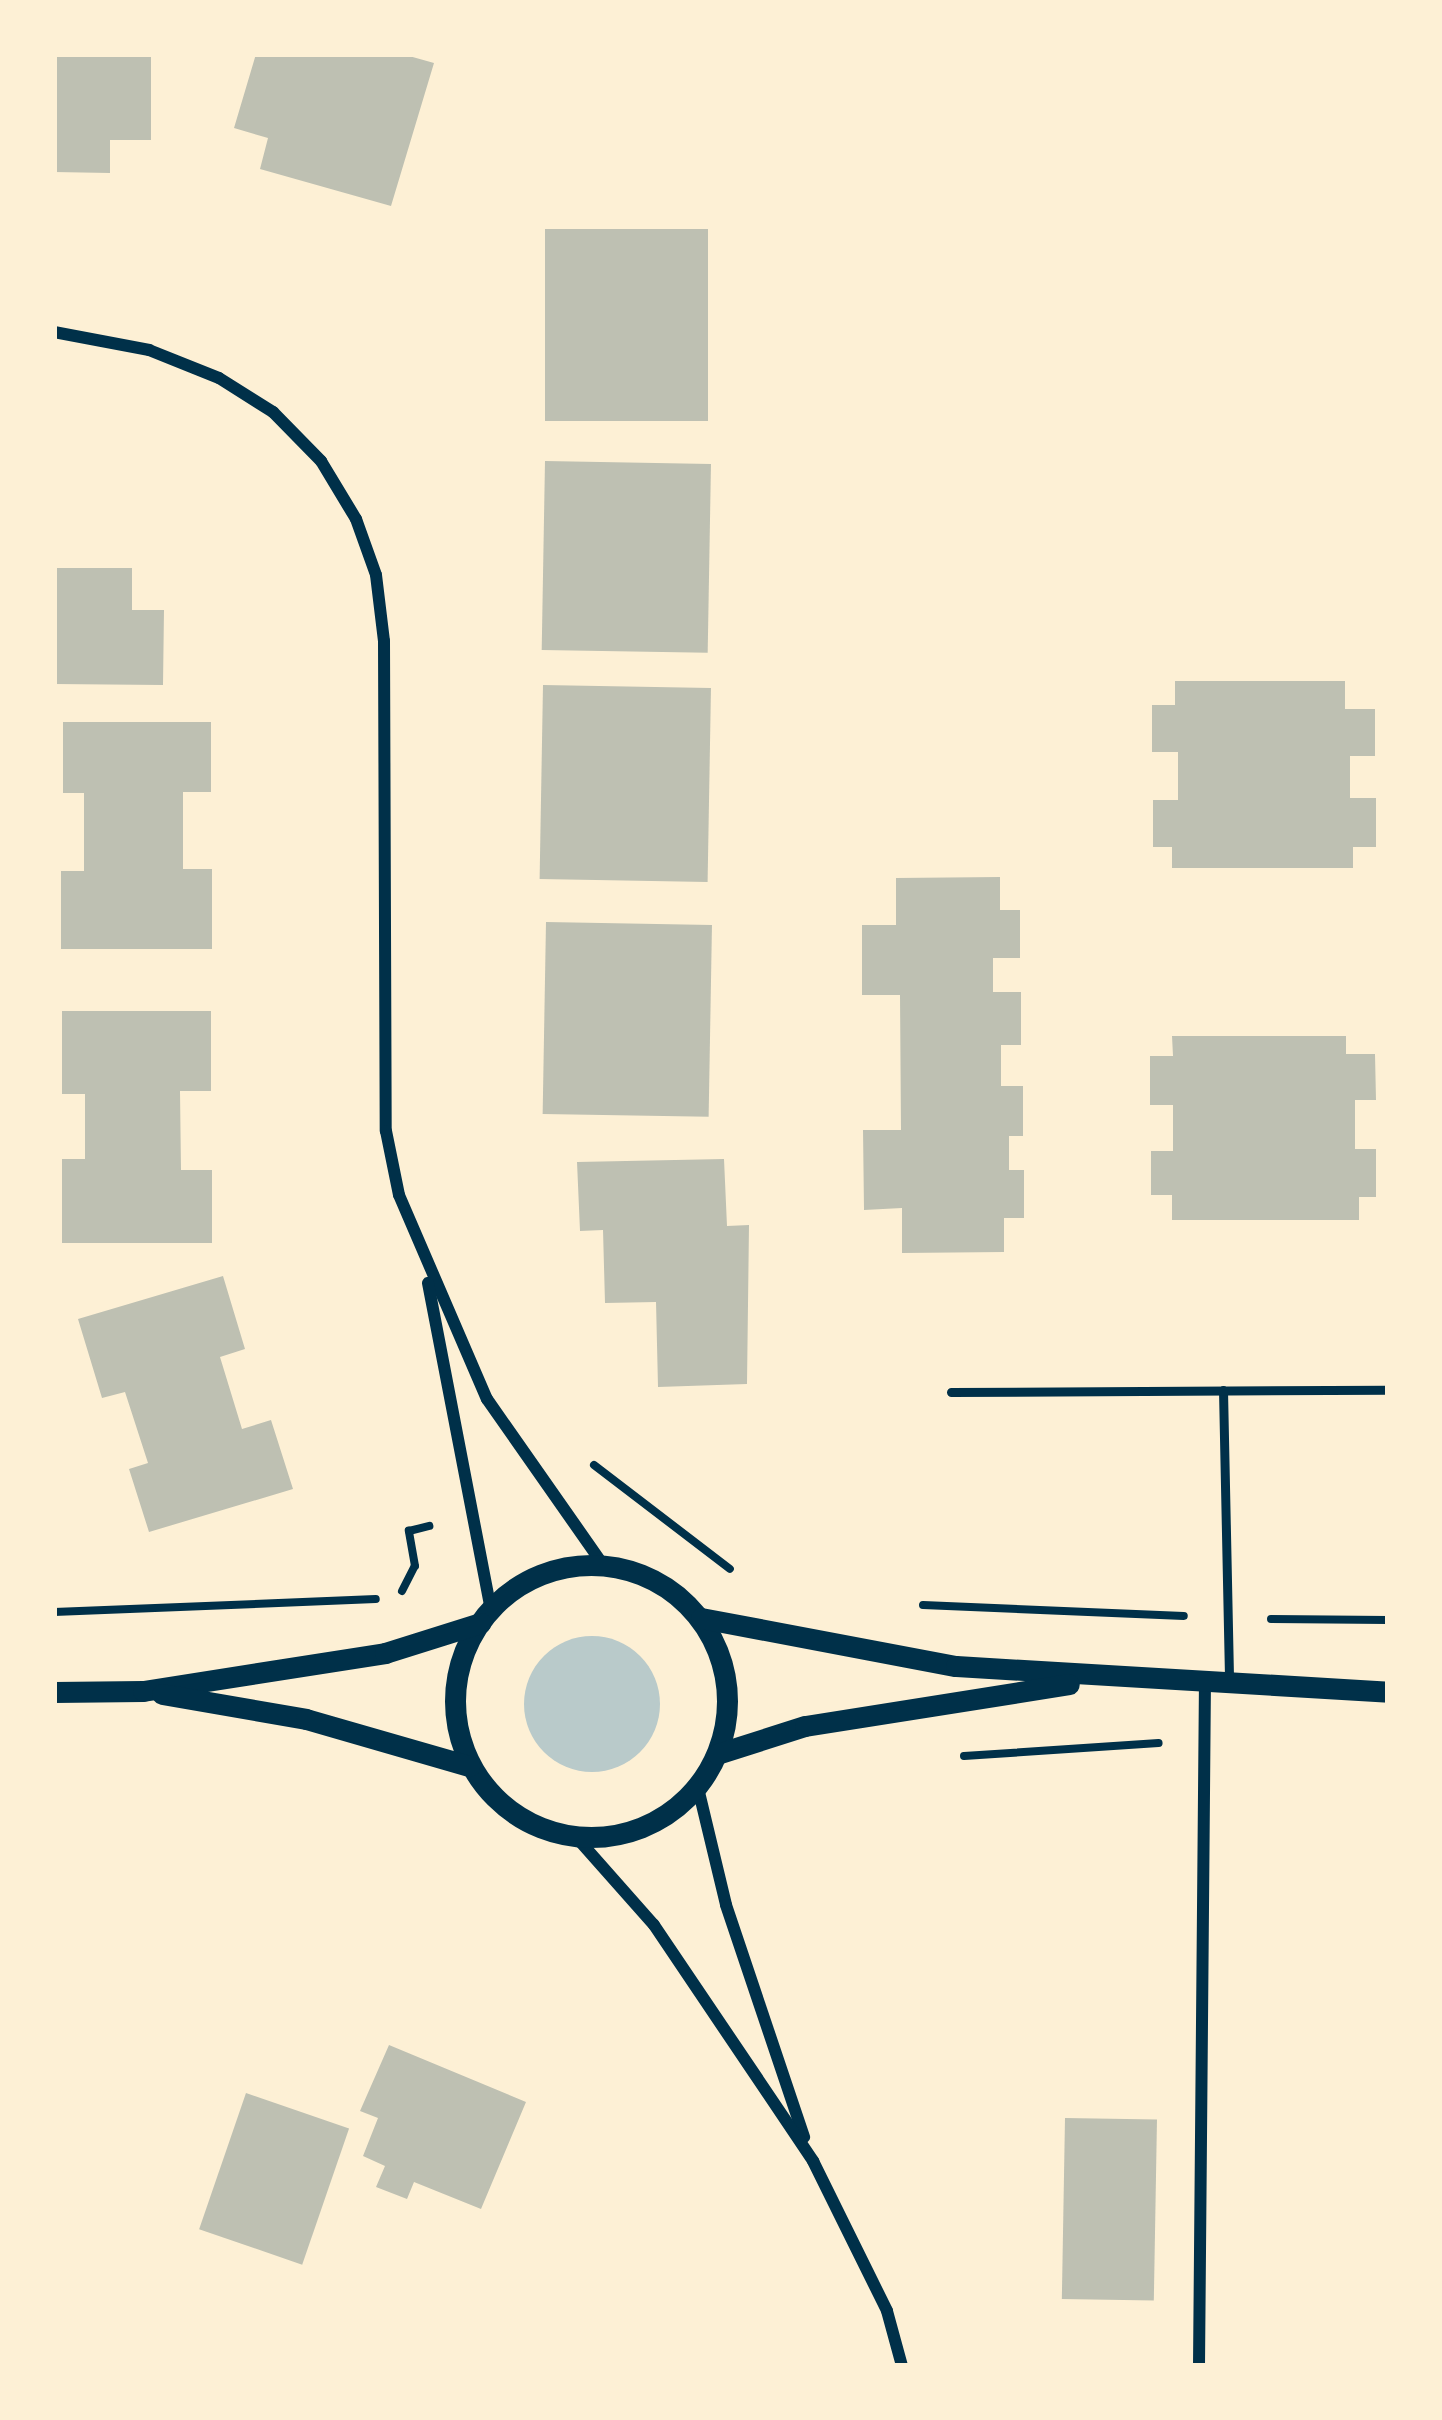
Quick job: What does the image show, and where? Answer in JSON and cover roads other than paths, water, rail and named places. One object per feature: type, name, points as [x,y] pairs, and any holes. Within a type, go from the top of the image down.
[{"type":"street","points":[[54,332],[149,350],[273,412],[321,460],[376,575],[384,641],[386,1131],[424,1264],[485,1617],[455,1678],[455,1723],[470,1766],[496,1802],[534,1827],[578,1838],[622,1835],[663,1818],[698,1788],[717,1754],[729,1703],[722,1658],[700,1618],[668,1587],[604,1566],[536,1576],[485,1617],[385,1653],[143,1691],[54,1692]]},
{"type":"street","points":[[424,1264],[487,1399],[604,1566]]},
{"type":"street","points":[[700,1618],[851,1651],[1099,1679],[1205,1679],[1388,1692]]},
{"type":"street","points":[[717,1754],[881,1711],[1099,1679]]},
{"type":"street","points":[[1199,2366],[1205,1679]]},
{"type":"street","points":[[143,1691],[306,1719],[470,1766]]},
{"type":"street","points":[[698,1788],[726,1905],[813,2161],[887,2312],[902,2366]]},
{"type":"street","points":[[578,1838],[654,1925],[813,2161]]},
{"type":"lane","points":[[1223,1390],[1229,1682]]},
{"type":"lane","points":[[951,1392],[1388,1390]]}]
